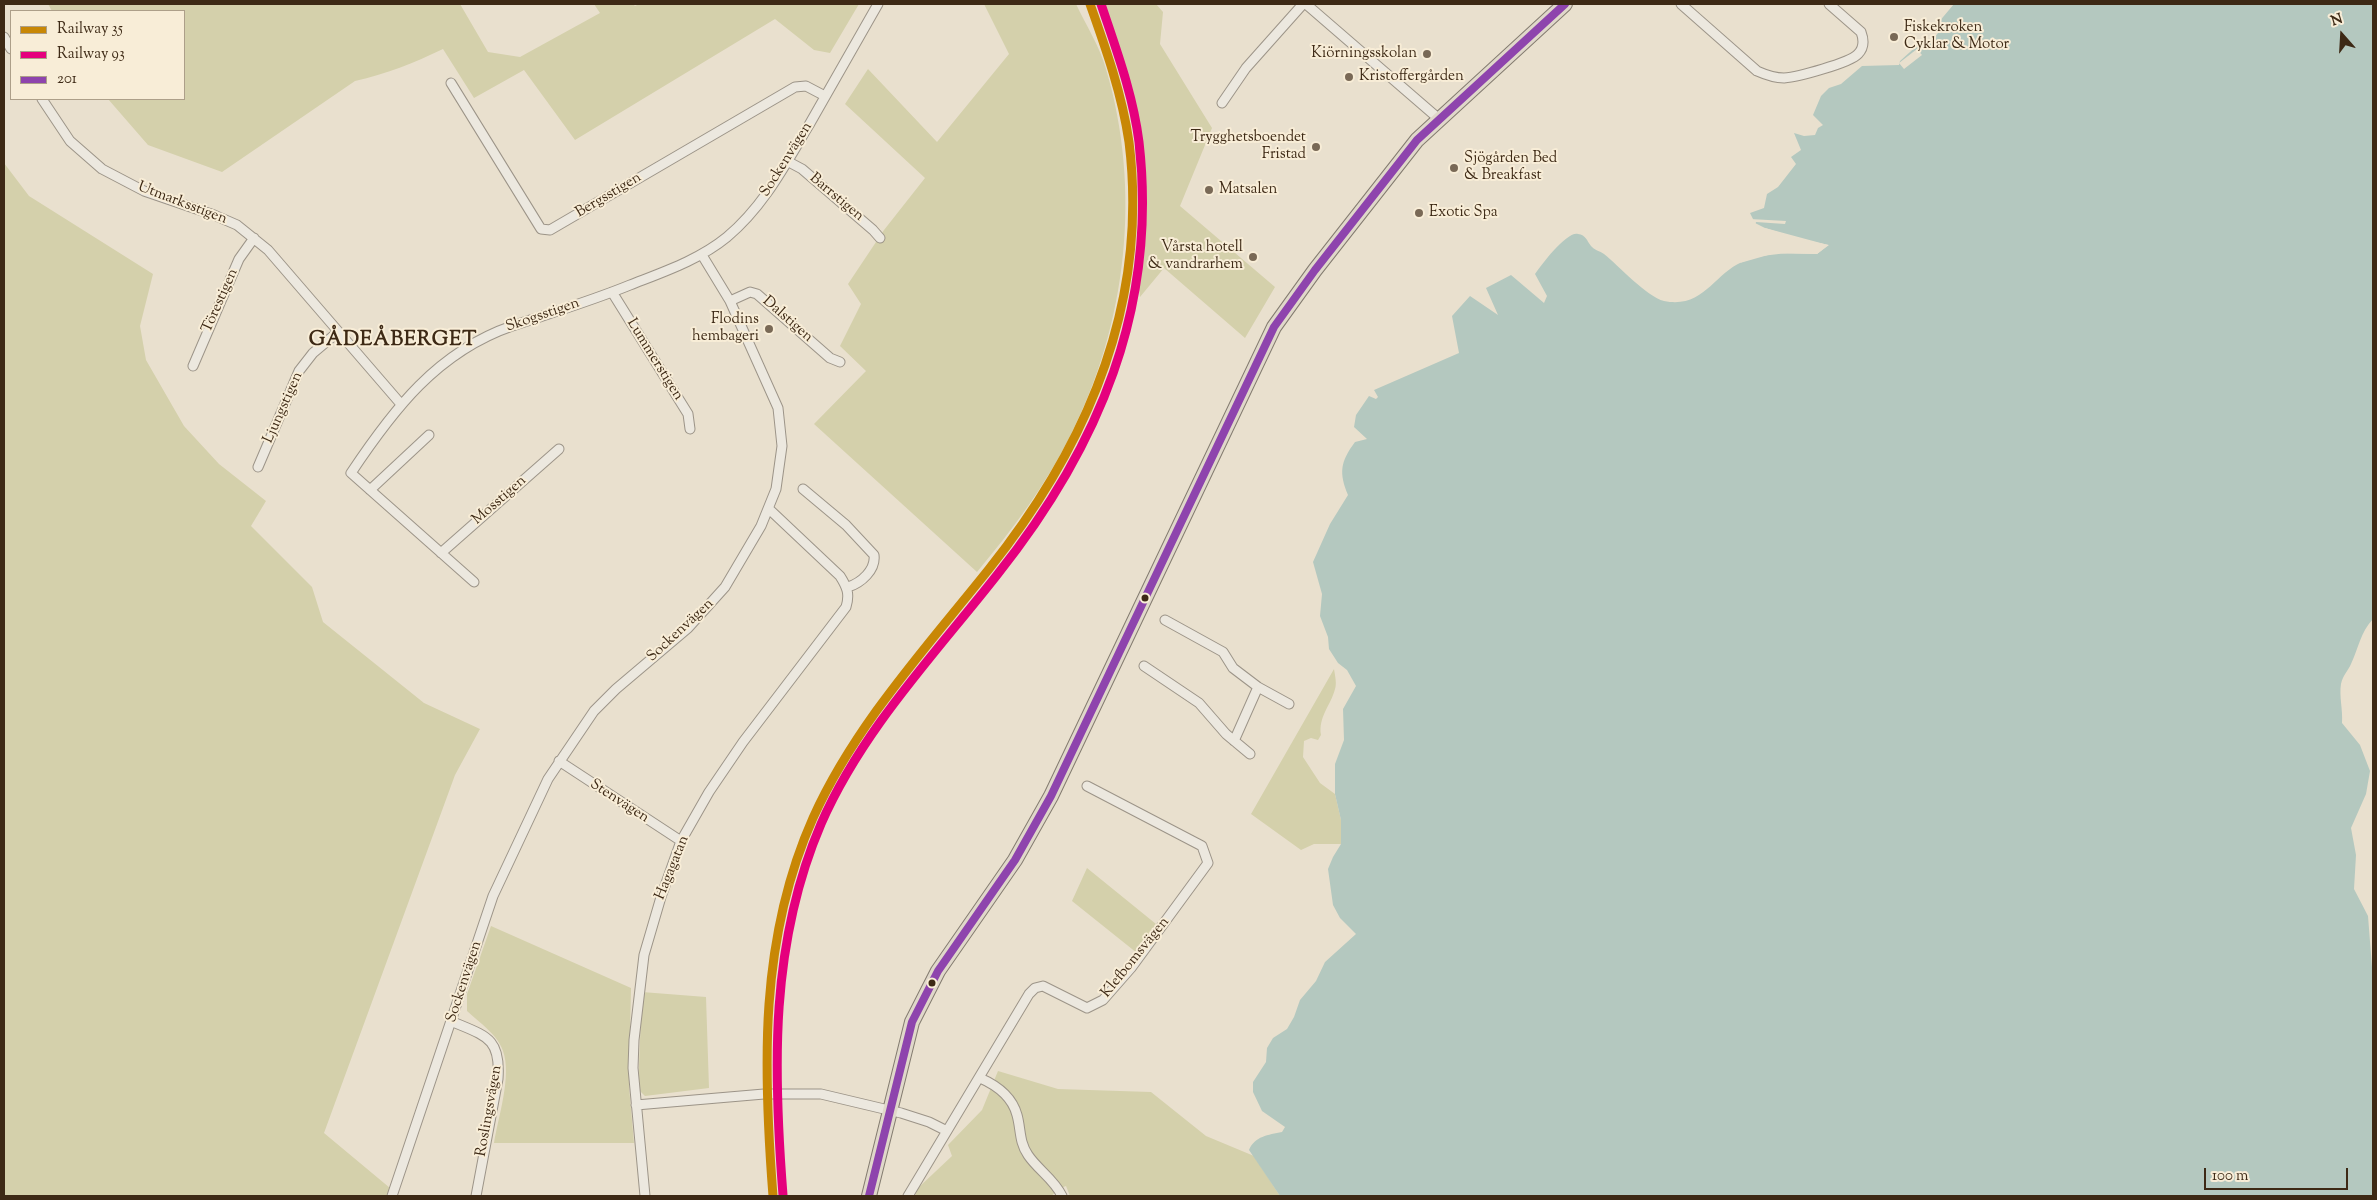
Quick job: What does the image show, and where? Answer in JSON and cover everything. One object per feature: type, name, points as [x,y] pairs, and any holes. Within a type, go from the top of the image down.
[{"type":"highway","points":[[869,1196],[912,1022],[938,971],[1015,860],[1052,796],[1274,327],[1402,157],[1439,119],[1565,4]]},
{"type":"street","name":"Sockenvägen","points":[[392,1196],[453,1022],[493,896],[522,832],[559,761],[594,711],[616,689],[688,628],[725,587],[748,551],[769,509],[780,472],[782,437],[778,408],[730,301],[702,255],[744,221],[774,185],[878,4]]},
{"type":"street","points":[[1222,103],[1246,68],[1305,4],[1439,119]]},
{"type":"street","points":[[1681,4],[1758,71],[1768,76],[1785,78],[1851,59],[1862,49],[1863,37],[1861,32],[1829,4]]},
{"type":"street","name":"Bergsstigen","points":[[451,83],[541,229],[550,230],[796,87],[806,86],[825,96]]},
{"type":"street","name":"Utmarksstigen","points":[[43,100],[70,140],[102,169],[144,191],[214,215],[236,225],[254,238],[273,256],[400,403]]},
{"type":"street","name":"Barrstigen","points":[[788,161],[802,169],[874,230],[880,238]]},
{"type":"street","name":"Törestigen","points":[[193,366],[239,259],[254,238]]},
{"type":"street","name":"Skogsstigen","points":[[400,403],[445,363],[483,340],[512,326],[612,292],[702,255]]},
{"type":"street","name":"Lummerstigen","points":[[612,292],[688,414],[690,429]]},
{"type":"street","name":"Dalstigen","points":[[730,301],[750,292],[757,294],[830,358],[840,362]]},
{"type":"street","name":"Ljungstigen","points":[[258,467],[299,371],[313,353],[338,332]]},
{"type":"street","points":[[400,403],[351,473],[474,582]]},
{"type":"street","points":[[370,490],[430,435]]},
{"type":"street","name":"Mosstigen","points":[[441,553],[559,449]]},
{"type":"street","points":[[769,509],[840,576],[848,587],[856,584],[871,570],[875,562],[874,554],[846,525],[803,489]]},
{"type":"street","name":"Hagagatan","points":[[645,1196],[636,1105],[633,1049],[639,984],[651,928],[681,841],[709,792],[738,749],[846,607],[849,598],[848,587]]},
{"type":"street","points":[[1165,620],[1223,652],[1233,668],[1258,687],[1289,704]]},
{"type":"street","points":[[1144,666],[1198,703],[1234,741],[1250,754]]},
{"type":"street","points":[[1234,741],[1258,687]]},
{"type":"street","name":"Stenvägen","points":[[559,761],[681,841]]},
{"type":"street","name":"Klefbomsvägen","points":[[908,1196],[1029,994],[1035,988],[1043,986],[1087,1008],[1103,1000],[1137,960],[1208,862],[1202,846],[1087,786]]},
{"type":"street","name":"Roslingsvägen","points":[[453,1022],[486,1037],[494,1046],[499,1059],[498,1079],[476,1196]]},
{"type":"street","points":[[980,1078],[994,1084],[1011,1102],[1017,1114],[1022,1144],[1028,1156],[1050,1178],[1062,1196]]},
{"type":"street","points":[[636,1105],[764,1094],[804,1093],[846,1098],[929,1122],[947,1131]]},
{"type":"shaded area","points":[[48,4],[460,4],[488,52],[520,57],[600,13],[594,4],[633,4],[635,6],[639,4],[859,4],[830,53],[814,50],[775,19],[575,140],[524,70],[474,98],[443,49],[400,68],[355,81],[222,172],[148,145],[109,100],[185,100],[185,10],[51,10]]},
{"type":"shaded area","points":[[984,4],[1076,4],[1097,44],[1106,69],[1117,115],[1124,162],[1125,209],[1123,256],[1116,303],[1105,348],[1089,393],[1070,436],[1050,472],[1003,540],[977,572],[814,424],[866,371],[840,346],[861,304],[848,284],[884,230],[925,178],[845,104],[868,69],[937,142],[1009,54]]},
{"type":"shaded area","points":[[1098,4],[1156,4],[1163,12],[1160,44],[1212,128],[1180,206],[1275,287],[1245,338],[1164,268],[1140,297],[1138,258],[1140,194],[1136,145],[1127,97],[1115,50]]},
{"type":"shaded area","points":[[1954,4],[2373,4],[2373,619],[2362,635],[2351,664],[2343,678],[2340,693],[2342,723],[2360,745],[2370,771],[2366,794],[2351,828],[2356,855],[2354,889],[2368,916],[2373,980],[2373,1196],[1280,1196],[1249,1150],[1258,1139],[1282,1132],[1285,1127],[1262,1111],[1253,1092],[1253,1082],[1266,1062],[1267,1048],[1273,1038],[1287,1029],[1300,1000],[1316,981],[1325,962],[1356,934],[1340,918],[1333,905],[1328,869],[1341,844],[1341,820],[1335,794],[1335,764],[1344,740],[1343,709],[1356,686],[1347,670],[1338,663],[1329,649],[1328,637],[1320,616],[1322,594],[1313,562],[1330,524],[1348,495],[1342,474],[1346,456],[1355,442],[1367,439],[1354,427],[1356,415],[1369,396],[1376,399],[1378,397],[1374,390],[1459,353],[1452,316],[1470,296],[1498,315],[1486,288],[1511,275],[1544,303],[1547,296],[1535,274],[1555,249],[1573,234],[1585,237],[1592,247],[1604,254],[1649,294],[1664,301],[1677,302],[1689,300],[1707,289],[1732,267],[1751,259],[1779,254],[1817,254],[1828,245],[1765,228],[1755,223],[1750,213],[1764,208],[1767,194],[1778,187],[1796,164],[1791,157],[1801,150],[1794,133],[1804,136],[1815,135],[1818,128],[1823,125],[1813,115],[1821,96],[1829,88],[1841,84],[1862,66],[1899,65],[1900,61],[1920,43],[1932,41],[1938,33],[1938,23]]},
{"type":"shaded area","points":[[4,163],[29,196],[153,274],[140,326],[146,360],[184,426],[219,464],[266,501],[251,526],[312,587],[323,622],[424,703],[480,729],[455,775],[324,1133],[390,1188],[386,1196],[4,1196]]},
{"type":"shaded area","points":[[1334,669],[1336,687],[1321,722],[1321,735],[1318,740],[1311,738],[1304,741],[1303,757],[1320,783],[1335,794],[1341,820],[1341,844],[1314,844],[1301,850],[1251,814]]},
{"type":"shaded area","points":[[1087,868],[1156,924],[1137,953],[1072,901]]},
{"type":"shaded area","points":[[491,926],[631,988],[629,1087],[634,1143],[494,1143],[505,1085],[506,1072],[503,1051],[501,1045],[488,1029],[467,1011],[467,994]]},
{"type":"shaded area","points":[[642,992],[706,997],[709,1088],[645,1096],[638,1089]]},
{"type":"shaded area","points":[[998,1071],[1058,1089],[1151,1092],[1206,1136],[1254,1156],[1280,1196],[1070,1196],[1066,1186],[1051,1196],[915,1196],[918,1188],[952,1156],[948,1145],[982,1110]]},
{"type":"pier","points":[[1917,49],[1922,55],[1904,69],[1899,63]]},
{"type":"pier","points":[[1750,219],[1786,221],[1785,224],[1756,222],[1755,226]]},
{"type":"pier","points":[[1765,228],[1800,239],[1829,245],[1817,254],[1775,253],[1740,263],[1743,259],[1775,250],[1816,252],[1823,247],[1764,231]]},
{"type":"rail line","name":"35","points":[[773,1196],[767,1100],[769,1004],[774,957],[783,910],[795,864],[813,818],[849,751],[871,719],[893,688],[989,569],[1024,522],[1055,473],[1082,422],[1104,369],[1120,315],[1129,259],[1133,201],[1129,142],[1118,89],[1090,4]]},
{"type":"rail line","name":"93","points":[[783,1195],[777,1053],[779,1006],[792,914],[804,869],[821,824],[838,790],[878,725],[997,575],[1033,526],[1065,477],[1092,425],[1113,372],[1129,318],[1139,261],[1143,203],[1139,142],[1133,107],[1101,4]]},
{"type":"transit line","name":"201","points":[[869,1196],[912,1022],[938,971],[1015,860],[1051,796],[1274,327],[1315,270],[1417,140],[1565,4]]},
{"type":"place","name":"Fiskekroken Cyklar & Motor","points":[[1894,37]]},
{"type":"place","name":"Kiörningsskolan","points":[[1427,54]]},
{"type":"place","name":"Kristoffergården","points":[[1349,77]]},
{"type":"place","name":"Trygghetsboendet Fristad","points":[[1316,147]]},
{"type":"place","name":"Sjögården Bed & Breakfast","points":[[1454,168]]},
{"type":"place","name":"Matsalen","points":[[1209,190]]},
{"type":"place","name":"Exotic Spa","points":[[1419,213]]},
{"type":"place","name":"Vårsta hotell & vandrarhem","points":[[1253,257]]},
{"type":"place","name":"Flodins hembageri","points":[[769,329]]},
{"type":"district","name":"GÅDEÅBERGET","points":[[393,342]]}]
